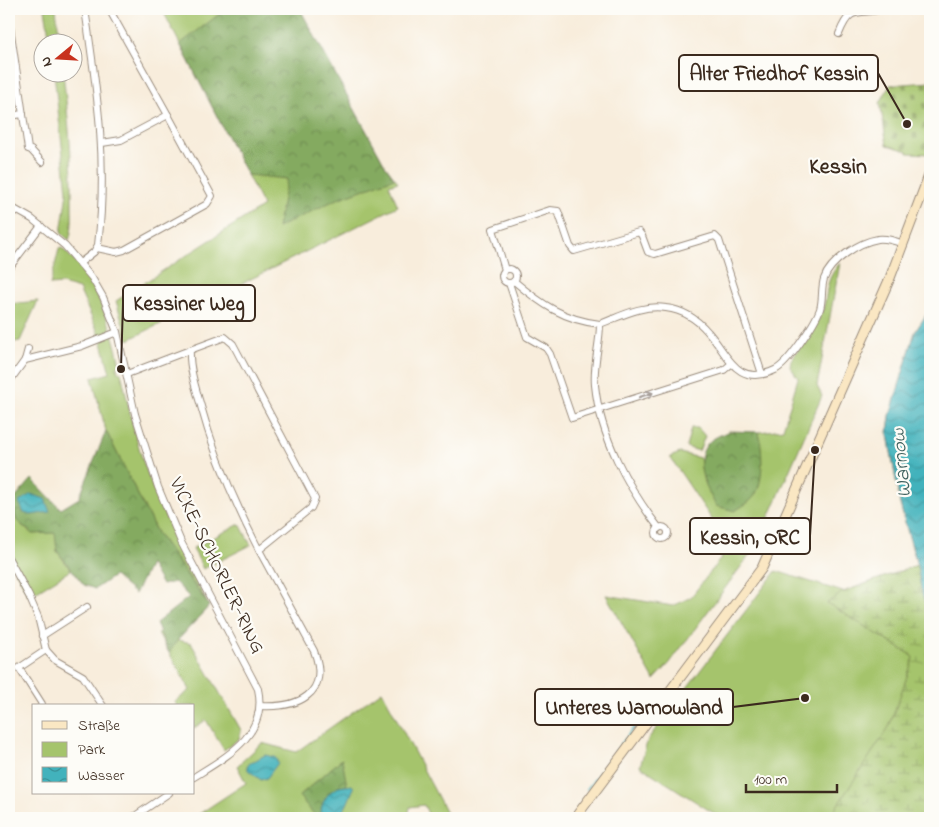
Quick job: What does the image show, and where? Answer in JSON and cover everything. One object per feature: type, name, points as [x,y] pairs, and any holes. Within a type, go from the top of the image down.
[{"type":"main road","points":[[575,818],[762,568],[904,244],[930,172]]},
{"type":"street","points":[[80,263],[97,248],[102,207],[102,143],[85,9]]},
{"type":"street","points":[[97,248],[116,252],[124,250],[211,200],[210,191],[110,9]]},
{"type":"street","points":[[839,34],[846,17],[852,14],[883,9]]},
{"type":"street","points":[[9,20],[11,53],[28,149],[42,162]]},
{"type":"street","points":[[9,116],[23,114]]},
{"type":"street","points":[[102,143],[121,140],[168,115]]},
{"type":"street","name":"VICKE-SCHORLER-RING","points":[[9,206],[41,226],[65,246],[80,263],[103,297],[117,332],[140,435],[158,488],[208,595],[258,689],[260,706],[256,726],[246,740],[195,776]]},
{"type":"street","points":[[762,374],[718,237],[711,236],[652,254],[648,252],[642,236],[638,232],[574,251],[570,246],[558,211],[550,210],[493,229],[505,270],[503,279],[512,282],[556,312],[585,322],[600,324],[640,309],[665,308],[676,310],[698,322],[709,333],[730,364],[744,373],[762,374],[783,365],[812,324],[820,308],[824,278],[838,260],[853,250],[878,239],[887,239],[904,244]]},
{"type":"street","points":[[9,268],[41,226]]},
{"type":"street","points":[[505,270],[511,268],[515,272],[517,277],[512,282]]},
{"type":"street","points":[[512,282],[527,337],[546,348],[550,354],[569,415],[575,418],[724,370],[730,364]]},
{"type":"street","points":[[600,324],[595,370],[595,385],[600,410],[623,471],[635,494],[658,528]]},
{"type":"street","points":[[25,360],[82,346],[117,332]]},
{"type":"street","points":[[126,374],[220,338],[229,339],[313,494],[314,503],[311,508],[259,550]]},
{"type":"street","points":[[9,382],[25,360],[28,349]]},
{"type":"street","points":[[190,350],[197,394],[216,457],[232,497],[314,651],[318,668],[314,686],[306,698],[284,707],[260,706]]},
{"type":"street","points":[[9,559],[38,617],[46,650],[55,660],[84,676],[102,704]]},
{"type":"street","points":[[42,636],[87,607]]},
{"type":"street","points":[[42,704],[19,668],[46,650]]},
{"type":"street","points":[[132,818],[160,796]]},
{"type":"green space","points":[[45,9],[56,9],[59,32],[48,32]]},
{"type":"green space","points":[[162,9],[299,9],[385,165],[398,182],[389,185],[398,206],[128,340],[116,301],[263,206]]},
{"type":"green space","points":[[226,9],[300,9],[385,165],[394,178],[335,200],[277,228],[287,179],[247,175],[180,44]]},
{"type":"green space","points":[[55,82],[64,82],[68,122],[72,188],[72,223],[69,240],[61,233],[67,192]]},
{"type":"green space","points":[[930,82],[930,154],[908,153],[908,151],[887,145],[880,103],[890,85]]},
{"type":"green space","points":[[62,248],[74,261],[93,288],[100,302],[112,332],[120,365],[117,366],[118,372],[121,372],[144,464],[166,519],[209,606],[178,640],[191,643],[241,730],[239,739],[224,750],[206,720],[195,727],[195,704],[176,704],[175,702],[190,690],[158,633],[205,599],[157,533],[106,431],[92,378],[110,373],[101,339],[79,289],[62,284],[50,285],[59,249]]},
{"type":"green space","points":[[840,263],[817,386],[822,396],[757,545],[669,664],[654,680],[606,595],[673,606],[691,597],[722,557],[715,524],[670,457],[680,453],[700,458],[704,483],[760,442],[759,432],[783,429],[798,378],[790,366],[791,360],[818,320],[824,307],[828,283],[834,270]]},
{"type":"green space","points":[[38,301],[20,341],[9,343],[9,304]]},
{"type":"green space","points":[[930,309],[930,818],[721,818],[640,766],[648,739],[776,571],[843,592],[917,565],[900,504],[888,434],[890,416],[915,332]]},
{"type":"green space","points":[[691,428],[698,428],[705,436],[699,451],[686,447]]},
{"type":"green space","points":[[106,431],[157,533],[209,606],[177,641],[169,653],[156,623],[189,597],[175,582],[162,585],[150,564],[135,594],[114,576],[95,589],[84,585],[57,551],[55,533],[33,534],[17,521],[11,503],[32,479],[61,509],[79,498]]},
{"type":"green space","points":[[729,431],[759,432],[761,448],[761,477],[756,494],[735,511],[716,506],[708,491],[701,467],[703,451],[708,443]]},
{"type":"green space","points":[[9,494],[15,498],[11,504],[17,521],[32,534],[56,532],[57,551],[71,570],[29,596],[9,559]]},
{"type":"green space","points":[[240,524],[251,545],[203,569],[193,548]]},
{"type":"green space","points":[[917,565],[922,594],[930,615],[930,818],[829,818],[889,727],[914,657],[827,603],[843,592]]},
{"type":"green space","points":[[382,691],[449,818],[430,818],[424,805],[410,807],[408,818],[193,818],[246,783],[237,766],[262,743],[296,752]]},
{"type":"green space","points":[[342,759],[347,786],[338,787],[321,815],[322,818],[317,818],[299,796]]},
{"type":"water","name":"Warnow","points":[[930,309],[930,615],[922,594],[917,565],[900,504],[888,434],[890,416],[915,332]]},
{"type":"water","points":[[31,494],[45,499],[50,512],[31,515],[24,513],[19,502]]},
{"type":"water","points":[[265,755],[275,757],[278,763],[267,778],[261,780],[248,770],[247,765]]},
{"type":"water","points":[[352,785],[354,788],[344,810],[336,816],[322,818],[322,804],[327,796],[339,787]]},
{"type":"waterway","points":[[587,789],[661,692],[664,693]]},
{"type":"waterway","points":[[679,694],[710,710]]},
{"type":"place","name":"Alter Friedhof Kessin","points":[[907,124]]},
{"type":"place","name":"Kessiner Weg","points":[[121,369]]},
{"type":"place","name":"Kessin, ORC","points":[[815,450]]},
{"type":"place","name":"Unteres Warnowland","points":[[805,698]]},
{"type":"district","name":"Kessin","points":[[838,168]]}]
